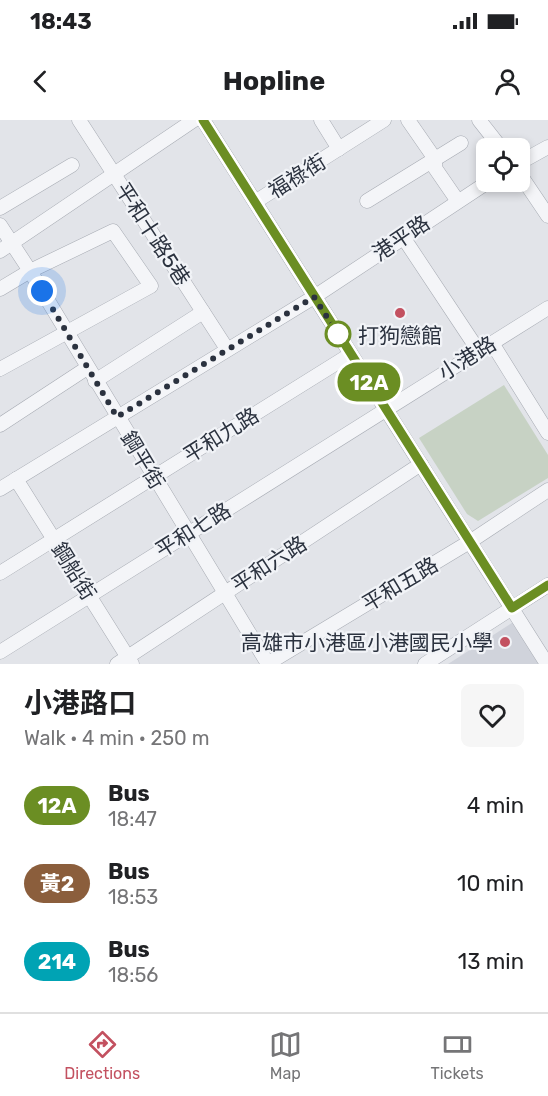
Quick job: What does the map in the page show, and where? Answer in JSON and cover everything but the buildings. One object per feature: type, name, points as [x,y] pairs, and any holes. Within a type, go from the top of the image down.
[{"type":"street","name":"平和十路5巷","points":[[79,120],[227,349]]},
{"type":"street","points":[[6,248],[115,176],[194,120]]},
{"type":"street","points":[[203,120],[547,664]]},
{"type":"street","name":"福祿街","points":[[321,120],[339,149]]},
{"type":"street","name":"福祿街","points":[[255,202],[384,120]]},
{"type":"street","points":[[408,120],[435,159],[435,168],[457,200]]},
{"type":"street","points":[[482,121],[494,138]]},
{"type":"street","points":[[367,201],[461,143]]},
{"type":"street","points":[[530,157],[548,147]]},
{"type":"street","points":[[0,208],[72,165]]},
{"type":"street","name":"港平路","points":[[0,489],[314,297],[476,189]]},
{"type":"street","points":[[530,189],[548,216]]},
{"type":"street","name":"鋼平街","points":[[0,225],[6,248],[30,271],[268,664]]},
{"type":"street","points":[[0,289],[30,271],[113,231],[151,286],[0,369]]},
{"type":"street","points":[[403,237],[478,350]]},
{"type":"street","name":"小港路","points":[[387,410],[478,350],[548,308]]},
{"type":"street","points":[[95,381],[203,312]]},
{"type":"street","points":[[492,343],[548,433]]},
{"type":"street","name":"平和九路","points":[[0,573],[351,354]]},
{"type":"street","points":[[0,425],[87,368]]},
{"type":"street","name":"平和七路","points":[[0,652],[387,410]]},
{"type":"street","name":"平和六路","points":[[125,662],[421,464]]},
{"type":"street","name":"鋼船街","points":[[16,479],[89,596],[125,662]]},
{"type":"street","name":"平和五路","points":[[268,664],[471,541],[548,490]]},
{"type":"street","points":[[425,664],[548,585]]},
{"type":"shaded area","name":"高雄市小港區小港國民小學","points":[[515,621],[542,664],[448,664]]},
{"type":"green space","points":[[504,385],[548,455],[548,478],[478,521],[467,514],[419,438]]},
{"type":"bus line","name":"12A","points":[[203,120],[512,608],[548,585]]},
{"type":"place","name":"打狗戀館","points":[[400,313]]},
{"type":"place","name":"高雄市小港區小港國民小學","points":[[505,642]]},
{"type":"route","points":[[42,291],[117,417],[314,297],[338,334]]}]
